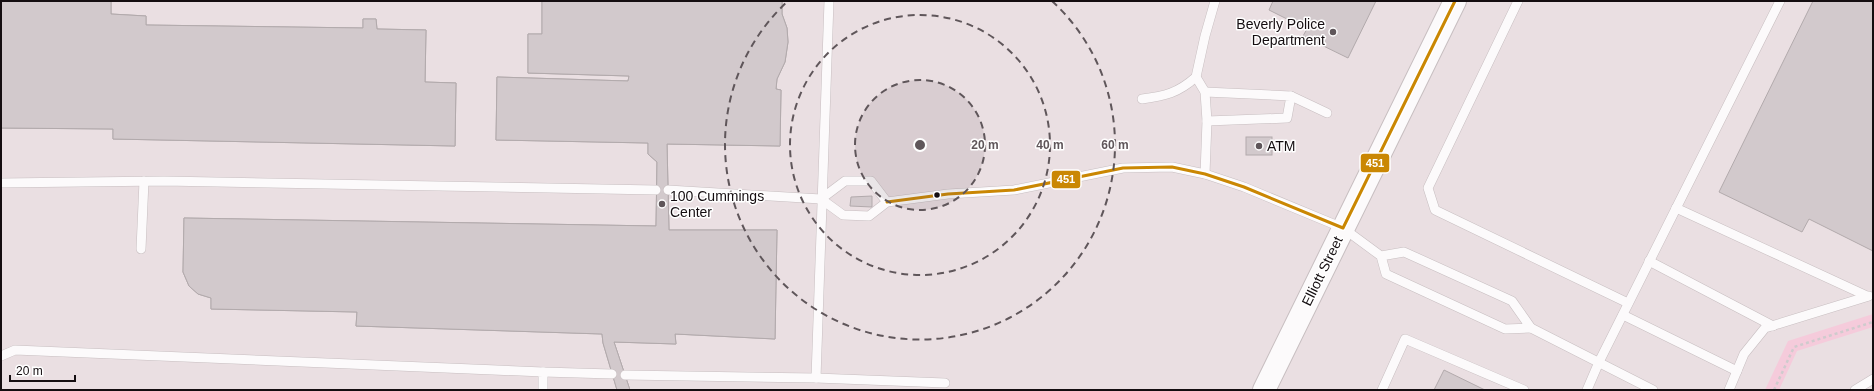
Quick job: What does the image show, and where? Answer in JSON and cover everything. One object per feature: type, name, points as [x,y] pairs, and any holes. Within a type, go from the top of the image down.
[{"type":"main road","name":"Elliott Street","points":[[1264,390],[1455,1]]},
{"type":"lane","points":[[816,378],[829,1]]},
{"type":"lane","points":[[1142,99],[1166,96],[1188,84],[1196,77],[1205,36],[1215,1]]},
{"type":"lane","points":[[1518,1],[1428,188],[1435,210],[1628,303]]},
{"type":"lane","points":[[1587,390],[1598,362],[1780,1]]},
{"type":"lane","points":[[1196,77],[1205,92],[1207,121],[1205,174]]},
{"type":"lane","points":[[1205,92],[1291,96],[1327,113]]},
{"type":"lane","points":[[1207,121],[1287,118],[1291,96]]},
{"type":"lane","points":[[668,190],[821,199],[843,215],[869,216],[887,202],[948,194],[1014,190],[1123,168],[1172,167],[1205,174],[1244,187],[1343,228],[1381,256],[1386,274],[1504,329],[1531,328]]},
{"type":"lane","points":[[821,199],[845,181],[871,180],[887,202]]},
{"type":"lane","points":[[141,249],[144,181]]},
{"type":"lane","points":[[1,183],[144,181],[656,190]]},
{"type":"lane","points":[[1676,208],[1870,296]]},
{"type":"lane","points":[[1381,256],[1404,252],[1512,301],[1531,328],[1653,390]]},
{"type":"lane","points":[[1650,261],[1773,326]]},
{"type":"lane","points":[[1729,390],[1744,354],[1765,328],[1870,296]]},
{"type":"lane","points":[[1623,315],[1737,371]]},
{"type":"lane","points":[[1382,390],[1405,339],[1524,390]]},
{"type":"lane","points":[[1,356],[15,350],[612,374]]},
{"type":"lane","points":[[543,372],[543,390]]},
{"type":"lane","points":[[625,375],[816,378],[945,383]]},
{"type":"lane","points":[[1855,390],[1873,379]]},
{"type":"path","points":[[1774,390],[1794,347],[1873,322]]},
{"type":"shaded area","points":[[1873,314],[1873,327],[1797,351],[1779,390],[1765,390],[1788,341]]},
{"type":"building","points":[[1,1],[111,1],[111,14],[146,16],[146,25],[363,28],[363,19],[376,19],[377,29],[426,30],[425,82],[456,83],[455,146],[113,139],[113,129],[1,128]]},
{"type":"building","points":[[1,1],[111,1],[111,14],[146,16],[146,25],[363,28],[363,19],[376,19],[377,29],[426,30],[425,82],[456,83],[455,146],[113,139],[113,129],[1,128]]},
{"type":"building","name":"100 Cummings Center","points":[[542,1],[782,1],[782,14],[787,28],[788,42],[785,62],[777,79],[776,89],[781,90],[780,146],[667,144],[669,230],[777,230],[775,339],[675,334],[676,344],[614,342],[630,390],[617,390],[603,343],[602,334],[356,326],[357,312],[211,309],[211,298],[198,294],[189,286],[183,272],[184,218],[656,226],[657,162],[648,154],[648,143],[496,140],[497,77],[628,81],[629,76],[528,73],[528,34],[542,34]]},
{"type":"building","name":"100 Cummings Center","points":[[542,1],[782,1],[782,14],[787,28],[788,42],[785,62],[777,79],[776,89],[781,90],[780,146],[667,144],[669,230],[777,230],[775,339],[675,334],[676,344],[614,342],[630,390],[617,390],[603,343],[602,334],[356,326],[357,312],[211,309],[211,298],[198,294],[189,286],[183,272],[184,218],[656,226],[657,162],[648,154],[648,143],[496,140],[497,77],[628,81],[629,76],[528,73],[528,34],[542,34]]},
{"type":"building","name":"Beverly Police Department","points":[[1273,1],[1376,1],[1348,58],[1303,36],[1307,29],[1269,10]]},
{"type":"building","points":[[1813,1],[1873,1],[1873,251],[1809,219],[1802,232],[1719,192]]},
{"type":"building","name":"ATM","points":[[1246,137],[1272,137],[1272,155],[1246,155]]},
{"type":"building","points":[[872,196],[872,207],[850,206],[851,197]]},
{"type":"building","points":[[1444,370],[1485,390],[1434,390]]},
{"type":"transit line","name":"451","points":[[887,202],[948,194],[1014,190],[1123,168],[1172,167],[1205,174],[1244,187],[1343,228],[1455,1]]},
{"type":"place","name":"Beverly Police Department","points":[[1333,32]]},
{"type":"place","name":"ATM","points":[[1259,146]]},
{"type":"place","name":"100 Cummings Center","points":[[662,204]]}]
